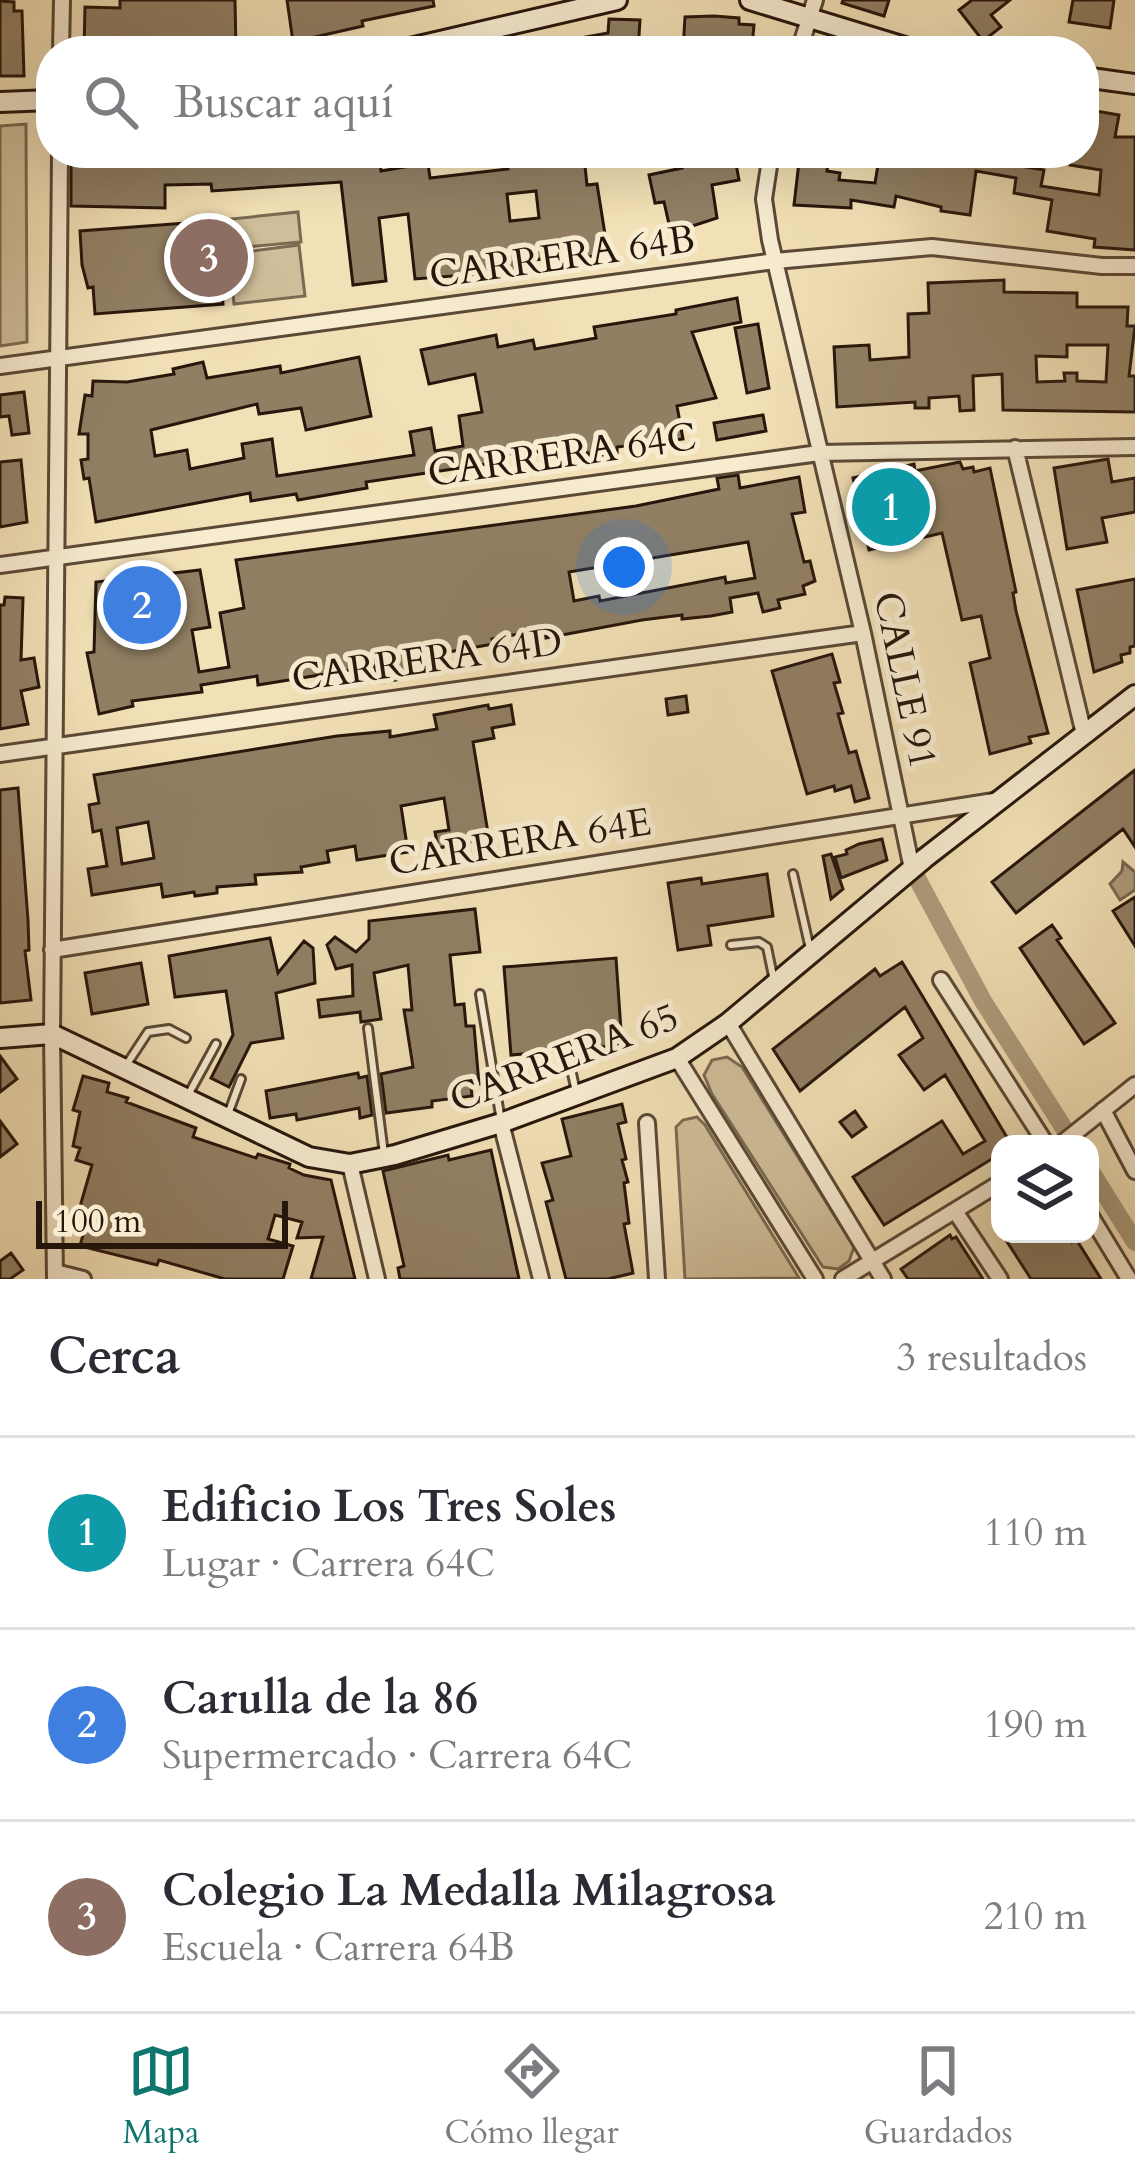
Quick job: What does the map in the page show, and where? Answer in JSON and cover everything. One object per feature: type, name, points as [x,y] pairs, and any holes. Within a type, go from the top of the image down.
[{"type":"street","points":[[62,0],[62,36]]},
{"type":"street","points":[[462,36],[617,0]]},
{"type":"street","points":[[750,0],[865,36]]},
{"type":"street","points":[[804,36],[815,0]]},
{"type":"street","points":[[1099,79],[1135,84]]},
{"type":"street","points":[[0,102],[36,101]]},
{"type":"street","points":[[61,168],[52,950],[55,1276],[83,1279]]},
{"type":"street","name":"CALLE 91","points":[[768,168],[764,199],[775,261],[863,632],[912,869]]},
{"type":"street","name":"CARRERA 64B","points":[[0,366],[775,261],[932,247],[1135,266]]},
{"type":"street","name":"CARRERA 64C","points":[[0,565],[819,453],[1135,447]]},
{"type":"street","points":[[1015,448],[1084,734]]},
{"type":"street","name":"CARRERA 64D","points":[[0,754],[863,632]]},
{"type":"street","name":"CARRERA 65","points":[[52,1034],[309,1157],[350,1164],[501,1124],[677,1058],[728,1023],[912,869],[1135,695]]},
{"type":"street","name":"CARRERA 64E","points":[[52,950],[999,801]]},
{"type":"street","points":[[941,980],[1040,1135]]},
{"type":"street","points":[[728,1023],[883,1279]]},
{"type":"street","points":[[0,1038],[52,1034]]},
{"type":"street","points":[[677,1058],[815,1279]]},
{"type":"street","points":[[1073,1135],[1135,1085]]},
{"type":"street","points":[[1103,1110],[1135,1171]]},
{"type":"street","points":[[647,1123],[658,1279]]},
{"type":"street","points":[[501,1124],[541,1279]]},
{"type":"street","points":[[350,1164],[377,1279]]},
{"type":"street","points":[[844,1279],[991,1189]]},
{"type":"street","points":[[955,1211],[1000,1279]]},
{"type":"street","points":[[1099,1230],[1129,1279]]},
{"type":"lane","points":[[794,874],[811,953]]},
{"type":"lane","points":[[731,945],[767,947],[774,984]]},
{"type":"lane","points":[[480,994],[501,1124]]},
{"type":"lane","points":[[368,1028],[385,1157]]},
{"type":"lane","points":[[123,1070],[148,1032],[170,1029],[186,1038]]},
{"type":"lane","points":[[185,1101],[216,1044]]},
{"type":"lane","points":[[568,1055],[577,1095]]},
{"type":"lane","points":[[226,1120],[241,1079]]},
{"type":"shaded area","points":[[26,124],[27,342],[0,346],[0,126]]},
{"type":"shaded area","points":[[298,212],[301,242],[234,248],[231,219]]},
{"type":"shaded area","points":[[299,245],[305,296],[234,304],[229,254]]},
{"type":"shaded area","points":[[1123,862],[1135,872],[1135,890],[1120,900],[1110,884],[1122,871]]},
{"type":"shaded area","points":[[727,1057],[742,1067],[854,1247],[849,1261],[838,1269],[823,1267],[712,1094],[704,1075],[712,1060]]},
{"type":"shaded area","points":[[697,1117],[799,1278],[685,1279],[676,1127]]},
{"type":"building","points":[[120,0],[235,0],[236,36],[84,36],[85,7],[120,8]]},
{"type":"building","points":[[287,0],[433,0],[434,6],[362,21],[363,26],[319,36],[292,36]]},
{"type":"building","points":[[843,0],[889,0],[884,16]]},
{"type":"building","points":[[972,0],[1010,0],[991,15],[1001,27],[989,36],[979,36],[959,10]]},
{"type":"building","points":[[1073,0],[1114,0],[1110,28],[1069,22]]},
{"type":"building","points":[[0,1],[14,2],[14,11],[22,11],[24,76],[0,76]]},
{"type":"building","points":[[685,17],[739,18],[739,24],[754,25],[753,36],[684,36]]},
{"type":"building","points":[[609,19],[640,20],[639,36],[591,36],[608,33]]},
{"type":"building","points":[[1099,112],[1119,115],[1115,137],[1135,137],[1135,250],[1094,247],[1095,239],[1047,231],[1052,200],[1014,193],[1016,178],[976,171],[970,215],[896,196],[894,207],[851,200],[851,208],[794,205],[798,168],[827,168],[840,173],[839,180],[875,183],[878,168],[1032,168],[1044,170],[1041,186],[1099,195],[1101,170],[1089,168],[1099,168]]},
{"type":"building","points":[[71,168],[429,168],[430,178],[508,168],[585,168],[587,185],[597,184],[608,253],[544,266],[543,259],[514,262],[515,271],[415,279],[408,214],[379,218],[386,281],[353,285],[341,182],[212,191],[211,184],[165,185],[165,208],[71,206]],"holes":[[[536,191],[539,218],[510,221],[507,194]]]},
{"type":"building","points":[[682,168],[737,168],[739,180],[712,185],[717,218],[671,233],[664,202],[655,203],[649,175]]},
{"type":"building","points":[[226,220],[229,254],[220,255],[223,304],[95,314],[93,287],[88,288],[82,265],[80,231]]},
{"type":"building","points":[[1004,280],[1004,292],[1077,293],[1077,307],[1128,307],[1127,326],[1135,326],[1129,376],[1135,376],[1135,412],[1003,410],[1002,374],[973,376],[974,410],[960,411],[959,396],[929,398],[929,408],[915,408],[915,402],[837,407],[834,347],[869,345],[870,360],[909,357],[908,314],[929,313],[928,283]],"holes":[[[1067,345],[1108,345],[1106,382],[1077,381],[1077,373],[1064,373],[1065,381],[1037,382],[1036,356],[1067,357]]]},
{"type":"building","points":[[737,298],[741,322],[692,332],[716,398],[677,406],[683,439],[617,447],[617,455],[589,458],[588,453],[545,458],[545,451],[486,457],[487,464],[366,482],[367,488],[298,500],[296,494],[251,501],[250,493],[96,522],[81,460],[88,459],[88,434],[79,434],[85,395],[92,396],[93,381],[127,382],[174,374],[173,369],[203,362],[207,378],[280,366],[281,373],[359,357],[371,416],[306,430],[301,408],[259,414],[257,404],[151,430],[155,456],[187,450],[190,469],[244,458],[242,444],[272,439],[277,476],[414,455],[410,432],[431,428],[435,451],[463,446],[459,416],[482,412],[475,374],[429,384],[421,350],[496,335],[498,347],[533,340],[535,349],[596,338],[594,327]]},
{"type":"building","points":[[758,324],[769,388],[747,393],[735,328]]},
{"type":"building","points":[[24,392],[29,433],[12,435],[9,416],[0,417],[0,395]]},
{"type":"building","points":[[763,415],[766,431],[717,440],[714,423]]},
{"type":"building","points":[[1108,459],[1112,482],[1135,478],[1135,512],[1102,518],[1107,542],[1067,549],[1054,468]]},
{"type":"building","points":[[21,460],[27,522],[0,527],[0,462]]},
{"type":"building","points":[[960,462],[963,469],[973,467],[974,472],[990,468],[1016,611],[1048,733],[1029,737],[1031,743],[990,754],[970,663],[990,658],[981,616],[962,620],[942,533],[869,550],[853,478],[914,464],[915,471]]},
{"type":"building","points":[[738,475],[740,488],[799,477],[805,512],[792,514],[804,562],[810,561],[815,581],[803,586],[805,594],[778,600],[780,608],[763,612],[758,593],[730,598],[732,612],[711,616],[642,620],[546,638],[545,629],[492,639],[493,644],[415,658],[418,676],[378,683],[375,666],[258,685],[257,676],[201,685],[202,692],[132,701],[133,706],[99,714],[87,653],[94,652],[96,582],[200,570],[210,627],[192,630],[199,672],[229,667],[220,613],[244,608],[236,560],[636,506],[719,489],[717,478]],"holes":[[[748,542],[755,578],[726,583],[725,577],[600,601],[599,596],[574,601],[569,572]]]},
{"type":"building","points":[[1135,579],[1135,646],[1121,655],[1122,662],[1094,672],[1077,590]]},
{"type":"building","points":[[5,597],[23,598],[21,660],[34,658],[39,687],[21,691],[28,724],[0,729],[0,605]]},
{"type":"building","points":[[832,654],[840,682],[834,683],[843,713],[838,714],[849,753],[856,751],[869,798],[855,802],[851,786],[807,794],[772,671]]},
{"type":"building","points":[[686,696],[688,712],[668,715],[666,699]]},
{"type":"building","points":[[511,705],[514,724],[492,728],[494,738],[473,742],[489,839],[438,848],[435,832],[449,830],[444,798],[401,806],[408,852],[357,860],[355,846],[327,851],[329,862],[301,867],[302,872],[255,875],[256,884],[217,887],[217,893],[195,896],[194,892],[163,897],[161,884],[92,895],[88,869],[107,866],[101,830],[93,832],[89,805],[99,803],[94,775],[337,736],[390,731],[390,737],[437,729],[434,715]],"holes":[[[148,822],[154,858],[122,864],[117,828]]]},
{"type":"building","points":[[1135,770],[1135,847],[1123,829],[1016,913],[992,882]]},
{"type":"building","points":[[18,788],[31,1000],[0,1003],[0,790]]},
{"type":"building","points":[[882,839],[887,860],[841,878],[835,857]]},
{"type":"building","points":[[831,854],[843,889],[831,899],[823,856]]},
{"type":"building","points":[[767,874],[773,916],[708,926],[711,945],[678,950],[668,883],[701,878],[702,884]]},
{"type":"building","points":[[1135,897],[1135,946],[1113,911]]},
{"type":"building","points":[[475,909],[480,952],[450,955],[455,1005],[464,1004],[466,1026],[474,1026],[479,1084],[471,1085],[472,1096],[386,1113],[381,1074],[413,1067],[404,1010],[412,1010],[408,965],[374,973],[381,1019],[361,1022],[360,1012],[320,1017],[318,1000],[353,996],[352,965],[336,969],[327,945],[335,937],[356,952],[369,939],[369,921]]},
{"type":"building","points":[[1052,925],[1061,938],[1057,940],[1115,1023],[1084,1044],[1020,948]]},
{"type":"building","points":[[270,938],[278,973],[304,941],[313,948],[315,983],[276,993],[283,1038],[251,1043],[229,1087],[211,1078],[233,1035],[226,991],[175,997],[169,956]]},
{"type":"building","points":[[616,958],[622,1045],[511,1055],[504,967]]},
{"type":"building","points":[[902,962],[1006,1135],[991,1135],[991,1160],[884,1225],[853,1177],[942,1121],[963,1154],[985,1141],[945,1075],[924,1090],[899,1055],[923,1038],[905,1007],[800,1091],[773,1049],[875,969],[880,976]]},
{"type":"building","points":[[141,963],[148,1004],[92,1014],[85,973]]},
{"type":"building","points":[[0,1056],[17,1079],[0,1092]]},
{"type":"building","points":[[358,1073],[359,1078],[367,1076],[372,1115],[360,1118],[359,1108],[297,1120],[296,1114],[270,1118],[266,1091]]},
{"type":"building","points":[[83,1076],[109,1083],[107,1092],[128,1098],[126,1102],[196,1128],[193,1137],[331,1180],[355,1279],[311,1279],[323,1237],[297,1238],[302,1222],[275,1215],[268,1239],[293,1246],[283,1279],[225,1279],[159,1260],[157,1265],[80,1246],[89,1213],[79,1210],[92,1165],[76,1160],[80,1148],[73,1146],[80,1112],[73,1110]]},
{"type":"building","points":[[622,1104],[626,1122],[618,1124],[626,1159],[622,1160],[629,1223],[624,1224],[633,1273],[608,1279],[566,1279],[546,1202],[553,1200],[542,1163],[571,1156],[562,1119]]},
{"type":"building","points":[[855,1111],[866,1127],[852,1137],[840,1122]]},
{"type":"building","points":[[0,1121],[17,1144],[0,1157]]},
{"type":"building","points":[[491,1150],[519,1279],[400,1279],[398,1268],[404,1266],[383,1171]]},
{"type":"building","points":[[950,1235],[956,1237],[983,1279],[908,1279],[901,1269]]},
{"type":"building","points":[[1008,1243],[1078,1243],[1101,1279],[1031,1279]]},
{"type":"building","points":[[11,1253],[23,1270],[10,1279],[0,1279],[0,1261]]},
{"type":"waterway","points":[[912,869],[983,1001],[1068,1135]]},
{"type":"waterway","points":[[1099,1184],[1135,1242]]},
{"type":"place","name":"Colegio La Medalla Milagrosa","points":[[209,258]]},
{"type":"place","name":"Edificio Los Tres Soles","points":[[891,507]]},
{"type":"place","name":"Carulla de la 86","points":[[142,605]]}]
